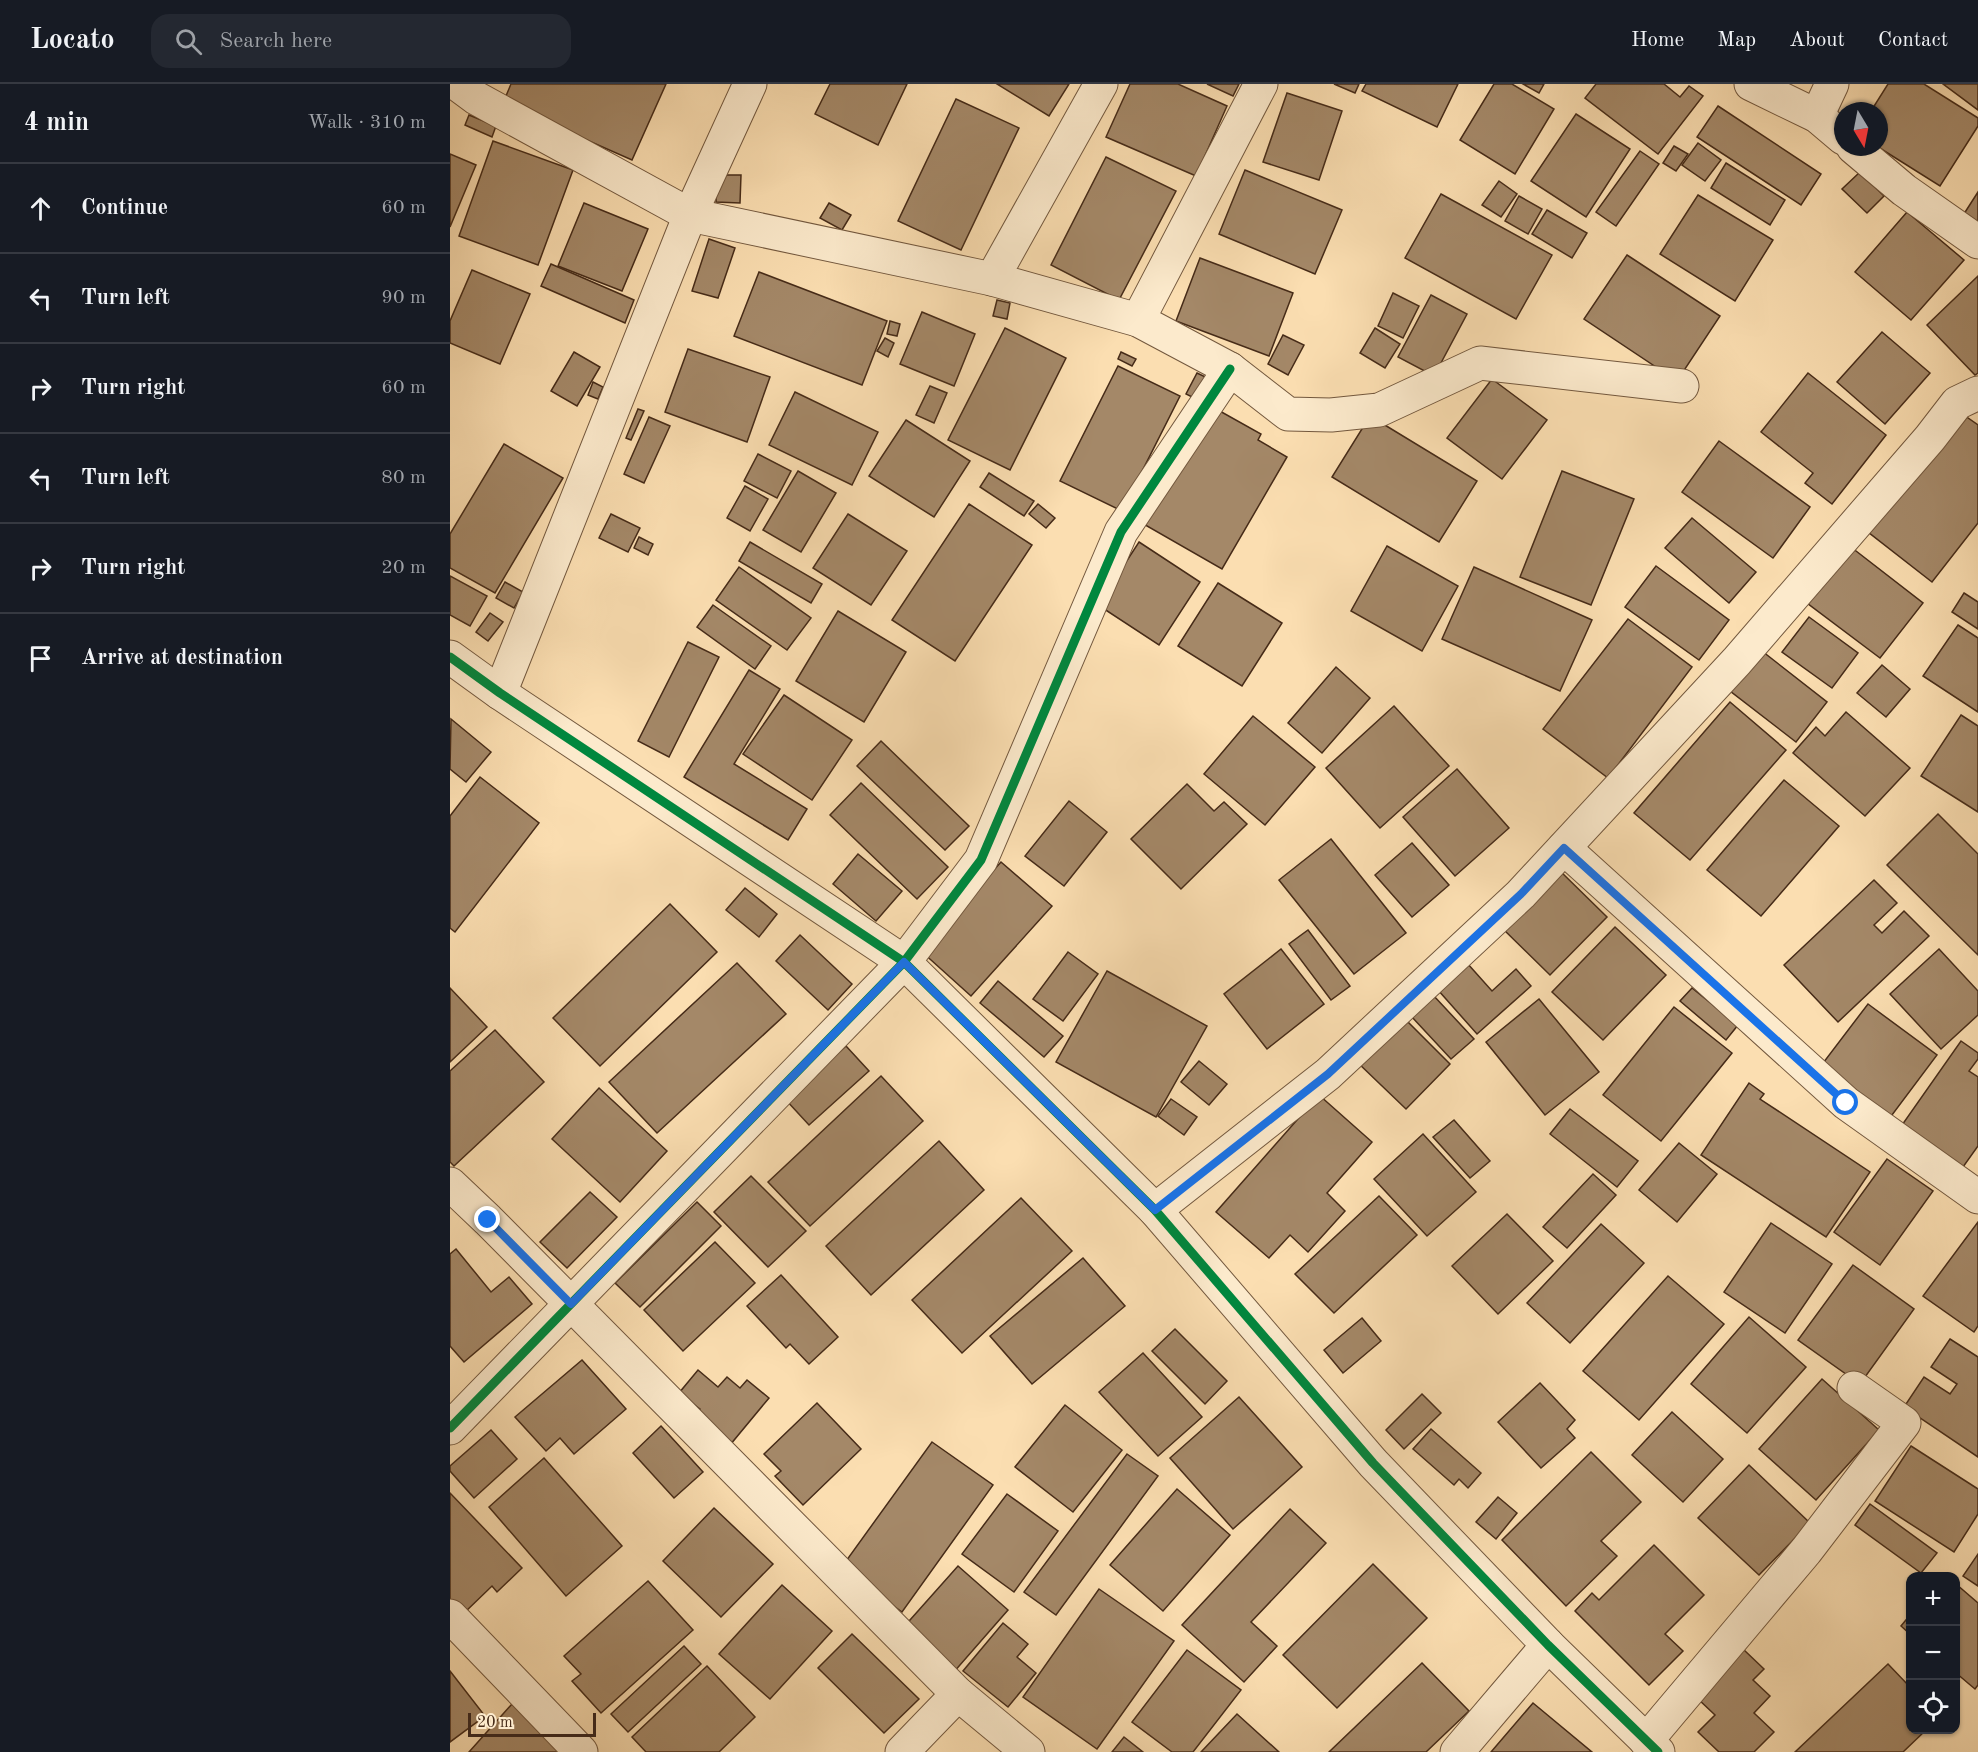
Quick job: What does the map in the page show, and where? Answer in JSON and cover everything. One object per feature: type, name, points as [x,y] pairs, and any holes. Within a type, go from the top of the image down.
[{"type":"street","points":[[457,84],[476,98],[690,215],[992,279],[1138,320],[1230,369],[1288,414],[1331,415],[1379,410],[1480,363],[1682,386]]},
{"type":"street","points":[[500,693],[690,215],[750,84]]},
{"type":"street","points":[[992,279],[1101,84]]},
{"type":"street","points":[[1138,320],[1261,84]]},
{"type":"street","points":[[1751,84],[1817,116],[1834,130]]},
{"type":"street","points":[[1817,116],[1832,84]]},
{"type":"street","points":[[1864,156],[1904,190],[1978,242]]},
{"type":"street","points":[[450,1428],[904,962],[981,860],[1121,532],[1230,369]]},
{"type":"street","points":[[1155,1210],[1328,1074],[1521,894],[1737,661],[1930,438],[1957,403],[1978,393]]},
{"type":"street","points":[[450,657],[500,693],[904,962],[1155,1210],[1373,1463],[1548,1645],[1652,1747],[1904,1423],[1854,1388]]},
{"type":"street","points":[[1564,848],[1846,1103],[1978,1197]]},
{"type":"street","points":[[450,1184],[958,1694],[1028,1752]]},
{"type":"street","points":[[450,1616],[582,1752]]},
{"type":"street","points":[[1457,1752],[1548,1645]]},
{"type":"street","points":[[902,1752],[958,1694]]},
{"type":"building","points":[[511,84],[666,84],[632,160],[503,103]]},
{"type":"building","points":[[830,84],[907,84],[878,145],[815,114]]},
{"type":"building","points":[[997,84],[1069,84],[1049,116]]},
{"type":"building","points":[[1130,84],[1178,84],[1227,106],[1196,176],[1106,137]]},
{"type":"building","points":[[1207,84],[1239,84],[1233,96]]},
{"type":"building","points":[[1334,84],[1359,84],[1355,93]]},
{"type":"building","points":[[1366,84],[1458,84],[1437,127],[1362,91]]},
{"type":"building","points":[[1494,84],[1512,84],[1554,109],[1515,174],[1460,140]]},
{"type":"building","points":[[1523,84],[1544,84],[1539,93]]},
{"type":"building","points":[[1596,84],[1664,84],[1680,97],[1689,86],[1703,96],[1658,154],[1585,98]]},
{"type":"building","points":[[1888,84],[1924,84],[1978,118],[1978,126],[1940,186],[1888,153],[1888,102],[1877,102]]},
{"type":"building","points":[[1943,84],[1978,84],[1978,110]]},
{"type":"building","points":[[1287,93],[1342,111],[1319,180],[1263,162]]},
{"type":"building","points":[[956,99],[1019,128],[961,250],[898,221]]},
{"type":"building","points":[[1718,106],[1821,174],[1801,205],[1697,137]]},
{"type":"building","points":[[1576,114],[1630,149],[1586,217],[1531,181]]},
{"type":"building","points":[[469,115],[496,126],[492,137],[465,125]]},
{"type":"building","points":[[493,141],[573,170],[538,265],[459,236]]},
{"type":"building","points":[[1698,143],[1721,160],[1705,181],[1682,165]]},
{"type":"building","points":[[1674,146],[1688,154],[1676,171],[1663,163]]},
{"type":"building","points":[[1640,151],[1659,164],[1616,226],[1596,212]]},
{"type":"building","points":[[450,154],[476,165],[450,227]]},
{"type":"building","points":[[1106,157],[1176,191],[1119,300],[1051,265]]},
{"type":"building","points":[[1726,163],[1785,200],[1770,225],[1711,188]]},
{"type":"building","points":[[1245,170],[1342,210],[1315,274],[1219,234]]},
{"type":"building","points":[[1860,172],[1884,196],[1867,213],[1842,189]]},
{"type":"building","points":[[717,175],[741,175],[740,203],[716,202]]},
{"type":"building","points":[[1499,181],[1517,194],[1501,217],[1482,205]]},
{"type":"building","points":[[1978,192],[1978,231],[1960,220]]},
{"type":"building","points":[[1441,194],[1552,255],[1516,319],[1405,258]]},
{"type":"building","points":[[1698,195],[1773,240],[1735,301],[1660,254]]},
{"type":"building","points":[[1519,196],[1542,209],[1528,234],[1505,221]]},
{"type":"building","points":[[584,203],[648,229],[622,291],[558,266]]},
{"type":"building","points":[[829,203],[851,215],[842,230],[820,218]]},
{"type":"building","points":[[1547,210],[1587,233],[1572,258],[1532,234]]},
{"type":"building","points":[[1907,212],[1964,260],[1911,320],[1855,272]]},
{"type":"building","points":[[709,239],[735,248],[718,298],[692,291]]},
{"type":"building","points":[[1627,255],[1720,316],[1677,381],[1584,319]]},
{"type":"building","points":[[1200,258],[1293,293],[1269,356],[1176,321]]},
{"type":"building","points":[[551,264],[634,300],[625,323],[541,286]]},
{"type":"building","points":[[472,270],[530,294],[500,364],[450,343],[450,321]]},
{"type":"building","points":[[759,272],[887,321],[862,385],[734,336]]},
{"type":"building","points":[[1978,276],[1978,373],[1975,375],[1927,325]]},
{"type":"building","points":[[1393,293],[1419,306],[1403,338],[1378,326]]},
{"type":"building","points":[[1431,295],[1467,314],[1434,376],[1398,357]]},
{"type":"building","points":[[997,300],[1010,303],[1007,319],[993,316]]},
{"type":"building","points":[[922,312],[975,334],[954,386],[900,364]]},
{"type":"building","points":[[890,321],[900,324],[897,336],[887,334]]},
{"type":"building","points":[[1005,328],[1066,358],[1010,470],[948,440]]},
{"type":"building","points":[[1375,328],[1400,344],[1385,368],[1360,353]]},
{"type":"building","points":[[1882,332],[1930,373],[1885,424],[1837,382]]},
{"type":"building","points":[[1283,335],[1304,345],[1288,375],[1268,364]]},
{"type":"building","points":[[885,338],[894,343],[888,357],[877,351]]},
{"type":"building","points":[[688,349],[770,377],[747,442],[665,412]]},
{"type":"building","points":[[574,352],[600,367],[577,406],[551,391]]},
{"type":"building","points":[[1121,352],[1136,359],[1132,366],[1118,359]]},
{"type":"building","points":[[1118,366],[1180,396],[1122,511],[1060,481]]},
{"type":"building","points":[[1197,373],[1216,382],[1204,403],[1186,394]]},
{"type":"building","points":[[1808,373],[1886,435],[1832,504],[1805,483],[1813,473],[1761,432]]},
{"type":"building","points":[[1492,379],[1547,420],[1502,479],[1447,438]]},
{"type":"building","points":[[593,382],[603,387],[598,399],[588,395]]},
{"type":"building","points":[[930,386],[947,393],[934,423],[916,415]]},
{"type":"building","points":[[795,392],[878,432],[852,485],[769,445]]},
{"type":"building","points":[[1209,405],[1261,434],[1258,440],[1287,457],[1222,569],[1140,522]]},
{"type":"building","points":[[638,409],[644,411],[631,440],[626,438]]},
{"type":"building","points":[[1961,413],[1978,425],[1978,523],[1932,582],[1868,532]]},
{"type":"building","points":[[1370,416],[1477,481],[1439,542],[1332,477]]},
{"type":"building","points":[[649,417],[670,426],[644,483],[624,474]]},
{"type":"building","points":[[906,420],[970,461],[934,517],[869,476]]},
{"type":"building","points":[[1719,441],[1810,507],[1773,558],[1682,492]]},
{"type":"building","points":[[504,444],[563,478],[495,593],[450,568],[450,534]]},
{"type":"building","points":[[758,454],[791,471],[777,498],[744,481]]},
{"type":"building","points":[[798,471],[836,493],[801,552],[763,530]]},
{"type":"building","points":[[1562,471],[1634,499],[1591,605],[1520,577]]},
{"type":"building","points":[[989,473],[1034,501],[1024,516],[980,487]]},
{"type":"building","points":[[745,486],[768,499],[750,531],[727,518]]},
{"type":"building","points":[[969,504],[1032,545],[955,661],[892,620]]},
{"type":"building","points":[[1038,504],[1055,518],[1046,528],[1029,514]]},
{"type":"building","points":[[611,514],[640,528],[628,552],[599,538]]},
{"type":"building","points":[[848,514],[907,551],[871,605],[813,568]]},
{"type":"building","points":[[1692,518],[1756,572],[1729,603],[1665,548]]},
{"type":"building","points":[[639,537],[653,544],[648,555],[634,548]]},
{"type":"building","points":[[750,542],[822,584],[811,603],[739,561]]},
{"type":"building","points":[[1139,542],[1200,582],[1159,645],[1098,605]]},
{"type":"building","points":[[1847,544],[1923,603],[1880,658],[1803,600]]},
{"type":"building","points":[[1387,546],[1458,586],[1422,651],[1351,611]]},
{"type":"building","points":[[1656,566],[1729,620],[1699,660],[1625,607]]},
{"type":"building","points":[[739,567],[811,618],[787,650],[716,600]]},
{"type":"building","points":[[1474,567],[1592,620],[1560,691],[1442,639]]},
{"type":"building","points":[[450,576],[487,596],[470,626],[450,615]]},
{"type":"building","points":[[505,582],[523,592],[514,608],[496,598]]},
{"type":"building","points":[[1218,583],[1282,623],[1242,686],[1178,646]]},
{"type":"building","points":[[1964,593],[1978,602],[1978,629],[1952,612]]},
{"type":"building","points":[[713,605],[771,646],[755,669],[697,627]]},
{"type":"building","points":[[838,611],[906,652],[864,722],[796,681]]},
{"type":"building","points":[[490,613],[503,622],[488,641],[476,632]]},
{"type":"building","points":[[1809,617],[1858,653],[1832,688],[1782,652]]},
{"type":"building","points":[[1628,619],[1692,667],[1608,778],[1543,729]]},
{"type":"building","points":[[1958,625],[1978,638],[1978,712],[1923,676]]},
{"type":"building","points":[[688,642],[719,657],[669,757],[638,741]]},
{"type":"building","points":[[1753,644],[1827,702],[1796,742],[1721,684]]},
{"type":"building","points":[[1882,665],[1910,689],[1886,717],[1857,693]]},
{"type":"building","points":[[1336,667],[1370,698],[1322,753],[1288,723]]},
{"type":"building","points":[[749,670],[780,689],[734,764],[807,809],[788,840],[684,777]]},
{"type":"building","points":[[784,695],[852,740],[812,800],[743,754]]},
{"type":"building","points":[[1730,702],[1786,750],[1690,860],[1634,813]]},
{"type":"building","points":[[1394,706],[1449,766],[1380,828],[1326,768]]},
{"type":"building","points":[[1846,712],[1910,768],[1865,816],[1793,753],[1816,727],[1825,736]]},
{"type":"building","points":[[1961,715],[1978,726],[1978,812],[1921,776]]},
{"type":"building","points":[[1253,716],[1315,767],[1265,825],[1204,774]]},
{"type":"building","points":[[451,719],[491,752],[466,782],[450,769]]},
{"type":"building","points":[[881,741],[969,826],[945,850],[857,766]]},
{"type":"building","points":[[1457,769],[1509,828],[1455,876],[1403,817]]},
{"type":"building","points":[[480,777],[539,823],[455,932],[450,928],[450,816]]},
{"type":"building","points":[[1784,780],[1839,826],[1761,916],[1707,870]]},
{"type":"building","points":[[861,783],[948,867],[917,899],[830,815]]},
{"type":"building","points":[[1187,784],[1214,811],[1224,802],[1247,824],[1181,889],[1131,839]]},
{"type":"building","points":[[1069,801],[1107,832],[1064,886],[1025,856]]},
{"type":"building","points":[[1938,814],[1978,854],[1978,955],[1887,865]]},
{"type":"building","points":[[1331,839],[1406,933],[1354,974],[1279,880]]},
{"type":"building","points":[[1412,843],[1449,885],[1412,917],[1375,875]]},
{"type":"building","points":[[858,854],[902,891],[876,921],[833,884]]},
{"type":"building","points":[[1001,862],[1052,906],[971,996],[921,951]]},
{"type":"building","points":[[1557,868],[1607,917],[1550,975],[1500,926]]},
{"type":"building","points":[[1874,880],[1897,903],[1874,925],[1882,933],[1904,911],[1929,936],[1838,1022],[1784,965]]},
{"type":"building","points":[[745,888],[777,914],[759,937],[726,910]]},
{"type":"building","points":[[670,904],[717,952],[600,1066],[553,1018]]},
{"type":"building","points":[[1615,927],[1666,975],[1603,1040],[1552,992]]},
{"type":"building","points":[[1308,930],[1350,986],[1331,1000],[1289,944]]},
{"type":"building","points":[[800,935],[852,984],[828,1010],[776,961]]},
{"type":"building","points":[[1281,949],[1324,1004],[1267,1049],[1224,994]]},
{"type":"building","points":[[1939,949],[1978,991],[1978,1015],[1941,1049],[1890,994]]},
{"type":"building","points":[[1068,952],[1098,974],[1063,1021],[1033,999]]},
{"type":"building","points":[[737,963],[786,1014],[657,1133],[609,1082]]},
{"type":"building","points":[[1467,963],[1492,991],[1516,969],[1531,986],[1477,1034],[1438,990]]},
{"type":"building","points":[[1107,971],[1207,1026],[1156,1117],[1056,1062]]},
{"type":"building","points":[[998,981],[1063,1036],[1044,1057],[980,1003]]},
{"type":"building","points":[[450,988],[487,1027],[450,1062]]},
{"type":"building","points":[[1692,988],[1738,1025],[1726,1040],[1680,1001]]},
{"type":"building","points":[[1433,995],[1474,1039],[1451,1059],[1411,1016]]},
{"type":"building","points":[[1539,999],[1599,1072],[1545,1115],[1486,1042]]},
{"type":"building","points":[[1868,1004],[1937,1055],[1889,1119],[1820,1067]]},
{"type":"building","points":[[1674,1007],[1732,1053],[1661,1141],[1603,1095]]},
{"type":"building","points":[[1401,1015],[1450,1064],[1406,1109],[1356,1061]]},
{"type":"building","points":[[495,1030],[544,1082],[454,1166],[450,1162],[450,1071]]},
{"type":"building","points":[[1961,1041],[1978,1053],[1978,1059],[1969,1071],[1978,1077],[1978,1146],[1963,1167],[1902,1125]]},
{"type":"building","points":[[846,1046],[869,1071],[809,1125],[786,1100]]},
{"type":"building","points":[[1199,1061],[1227,1084],[1209,1105],[1181,1082]]},
{"type":"building","points":[[881,1076],[923,1121],[810,1226],[768,1182]]},
{"type":"building","points":[[1749,1083],[1764,1094],[1760,1099],[1870,1172],[1826,1237],[1701,1155]]},
{"type":"building","points":[[599,1088],[667,1151],[620,1202],[552,1139]]},
{"type":"building","points":[[1319,1095],[1372,1142],[1327,1193],[1345,1211],[1308,1252],[1290,1235],[1269,1258],[1216,1212]]},
{"type":"building","points":[[1171,1099],[1197,1117],[1184,1135],[1158,1116]]},
{"type":"building","points":[[1570,1109],[1638,1161],[1617,1187],[1550,1134]]},
{"type":"building","points":[[1454,1120],[1490,1161],[1470,1178],[1433,1137]]},
{"type":"building","points":[[1423,1134],[1476,1192],[1427,1236],[1374,1179]]},
{"type":"building","points":[[939,1141],[984,1190],[871,1295],[826,1246]]},
{"type":"building","points":[[1679,1143],[1717,1174],[1677,1222],[1639,1190]]},
{"type":"building","points":[[1887,1159],[1933,1191],[1880,1265],[1834,1232]]},
{"type":"building","points":[[1593,1174],[1616,1195],[1567,1248],[1543,1227]]},
{"type":"building","points":[[751,1176],[806,1231],[768,1267],[714,1212]]},
{"type":"building","points":[[590,1192],[617,1217],[567,1268],[540,1242]]},
{"type":"building","points":[[1379,1196],[1417,1235],[1334,1313],[1295,1274]]},
{"type":"building","points":[[1021,1198],[1072,1251],[962,1353],[912,1300]]},
{"type":"building","points":[[697,1202],[721,1226],[640,1307],[615,1283]]},
{"type":"building","points":[[1507,1214],[1553,1261],[1498,1314],[1452,1266]]},
{"type":"building","points":[[1978,1222],[1978,1326],[1974,1332],[1923,1296]]},
{"type":"building","points":[[1771,1223],[1832,1264],[1785,1333],[1724,1292]]},
{"type":"building","points":[[1601,1224],[1644,1263],[1570,1343],[1527,1303]]},
{"type":"building","points":[[715,1242],[755,1283],[683,1351],[644,1310]]},
{"type":"building","points":[[456,1249],[491,1292],[509,1277],[532,1304],[464,1362],[450,1346],[450,1254]]},
{"type":"building","points":[[1083,1258],[1125,1306],[1032,1384],[990,1336]]},
{"type":"building","points":[[1853,1265],[1914,1309],[1860,1384],[1798,1340]]},
{"type":"building","points":[[781,1275],[838,1337],[809,1364],[790,1344],[786,1348],[747,1306]]},
{"type":"building","points":[[1668,1276],[1724,1324],[1639,1420],[1583,1371]]},
{"type":"building","points":[[1749,1317],[1806,1367],[1747,1433],[1691,1384]]},
{"type":"building","points":[[1362,1318],[1381,1341],[1343,1373],[1324,1350]]},
{"type":"building","points":[[1175,1329],[1227,1381],[1205,1404],[1152,1351]]},
{"type":"building","points":[[1950,1339],[1978,1357],[1978,1457],[1904,1407],[1924,1377],[1950,1394],[1957,1384],[1931,1367]]},
{"type":"building","points":[[1143,1353],[1202,1417],[1158,1456],[1099,1392]]},
{"type":"building","points":[[582,1360],[626,1409],[574,1454],[560,1438],[546,1451],[515,1417]]},
{"type":"building","points":[[698,1370],[718,1387],[727,1377],[740,1388],[747,1380],[769,1398],[725,1451],[694,1416],[700,1409],[679,1393]]},
{"type":"building","points":[[1822,1379],[1879,1430],[1816,1500],[1759,1449]]},
{"type":"building","points":[[1540,1383],[1575,1420],[1567,1429],[1575,1438],[1541,1468],[1498,1422]]},
{"type":"building","points":[[1422,1394],[1441,1413],[1404,1449],[1386,1430]]},
{"type":"building","points":[[1239,1397],[1302,1467],[1233,1529],[1170,1458]]},
{"type":"building","points":[[817,1403],[861,1449],[803,1505],[775,1476],[781,1471],[764,1454]]},
{"type":"building","points":[[1065,1405],[1122,1450],[1073,1512],[1015,1467]]},
{"type":"building","points":[[1672,1412],[1723,1459],[1683,1502],[1632,1455]]},
{"type":"building","points":[[661,1426],[703,1472],[674,1498],[633,1453]]},
{"type":"building","points":[[1431,1429],[1481,1473],[1468,1488],[1459,1479],[1454,1485],[1413,1449]]},
{"type":"building","points":[[491,1430],[517,1459],[474,1498],[450,1471],[450,1466]]},
{"type":"building","points":[[932,1442],[993,1485],[902,1612],[841,1568]]},
{"type":"building","points":[[1911,1446],[1978,1489],[1978,1514],[1954,1552],[1875,1501]]},
{"type":"building","points":[[1591,1452],[1641,1502],[1601,1541],[1617,1556],[1566,1606],[1502,1540]]},
{"type":"building","points":[[1127,1454],[1158,1476],[1056,1615],[1024,1592]]},
{"type":"building","points":[[544,1458],[622,1546],[566,1596],[489,1507]]},
{"type":"building","points":[[1749,1465],[1810,1523],[1759,1575],[1698,1518]]},
{"type":"building","points":[[1177,1489],[1230,1535],[1163,1611],[1110,1565]]},
{"type":"building","points":[[450,1493],[522,1568],[497,1592],[492,1586],[462,1615],[450,1603]]},
{"type":"building","points":[[1007,1494],[1058,1531],[1014,1592],[962,1554]]},
{"type":"building","points":[[1498,1497],[1517,1513],[1496,1539],[1476,1522]]},
{"type":"building","points":[[1870,1504],[1937,1553],[1920,1572],[1855,1525]]},
{"type":"building","points":[[714,1508],[773,1564],[721,1617],[663,1561]]},
{"type":"building","points":[[1290,1509],[1326,1543],[1251,1622],[1277,1646],[1244,1682],[1182,1625]]},
{"type":"building","points":[[1654,1545],[1704,1595],[1665,1634],[1683,1651],[1649,1685],[1575,1611],[1592,1593],[1599,1600]]},
{"type":"building","points":[[1978,1554],[1978,1586],[1963,1576]]},
{"type":"building","points":[[1373,1564],[1427,1618],[1337,1708],[1283,1655]]},
{"type":"building","points":[[958,1566],[1008,1610],[953,1673],[902,1629]]},
{"type":"building","points":[[648,1581],[693,1630],[601,1713],[572,1681],[581,1674],[564,1656]]},
{"type":"building","points":[[782,1585],[832,1631],[770,1699],[719,1654]]},
{"type":"building","points":[[1960,1587],[1978,1603],[1978,1685],[1975,1689],[1960,1676]]},
{"type":"building","points":[[1099,1589],[1174,1641],[1097,1749],[1023,1697]]},
{"type":"building","points":[[1906,1620],[1906,1630],[1901,1626]]},
{"type":"building","points":[[1003,1623],[1028,1644],[1017,1657],[1036,1673],[1008,1707],[963,1671]]},
{"type":"building","points":[[852,1634],[919,1699],[884,1733],[818,1668]]},
{"type":"building","points":[[684,1646],[701,1664],[628,1732],[611,1714]]},
{"type":"building","points":[[1743,1649],[1764,1669],[1753,1680],[1770,1696],[1754,1713],[1774,1732],[1754,1752],[1719,1752],[1698,1732],[1715,1715],[1697,1698]]},
{"type":"building","points":[[1187,1650],[1241,1690],[1193,1752],[1172,1752],[1132,1722]]},
{"type":"building","points":[[1422,1663],[1469,1711],[1426,1752],[1329,1752]]},
{"type":"building","points":[[1888,1664],[1906,1683],[1906,1734],[1922,1734],[1903,1752],[1795,1752]]},
{"type":"building","points":[[707,1666],[755,1717],[719,1752],[646,1752],[632,1737]]},
{"type":"building","points":[[450,1671],[485,1716],[450,1742]]},
{"type":"building","points":[[1533,1703],[1592,1752],[1491,1752]]},
{"type":"building","points":[[512,1704],[561,1747],[557,1752],[469,1752]]},
{"type":"building","points":[[1237,1714],[1279,1752],[1201,1752]]},
{"type":"building","points":[[1124,1737],[1143,1752],[1112,1752]]},
{"type":"cycle path","points":[[450,1428],[904,962],[981,860],[1121,532],[1230,369]]},
{"type":"cycle path","points":[[450,657],[500,693],[904,962],[1155,1210],[1373,1463],[1548,1645],[1658,1752]]},
{"type":"route","points":[[488,1220],[571,1304],[904,962],[1155,1210],[1328,1074],[1521,894],[1564,848],[1846,1103]]}]
